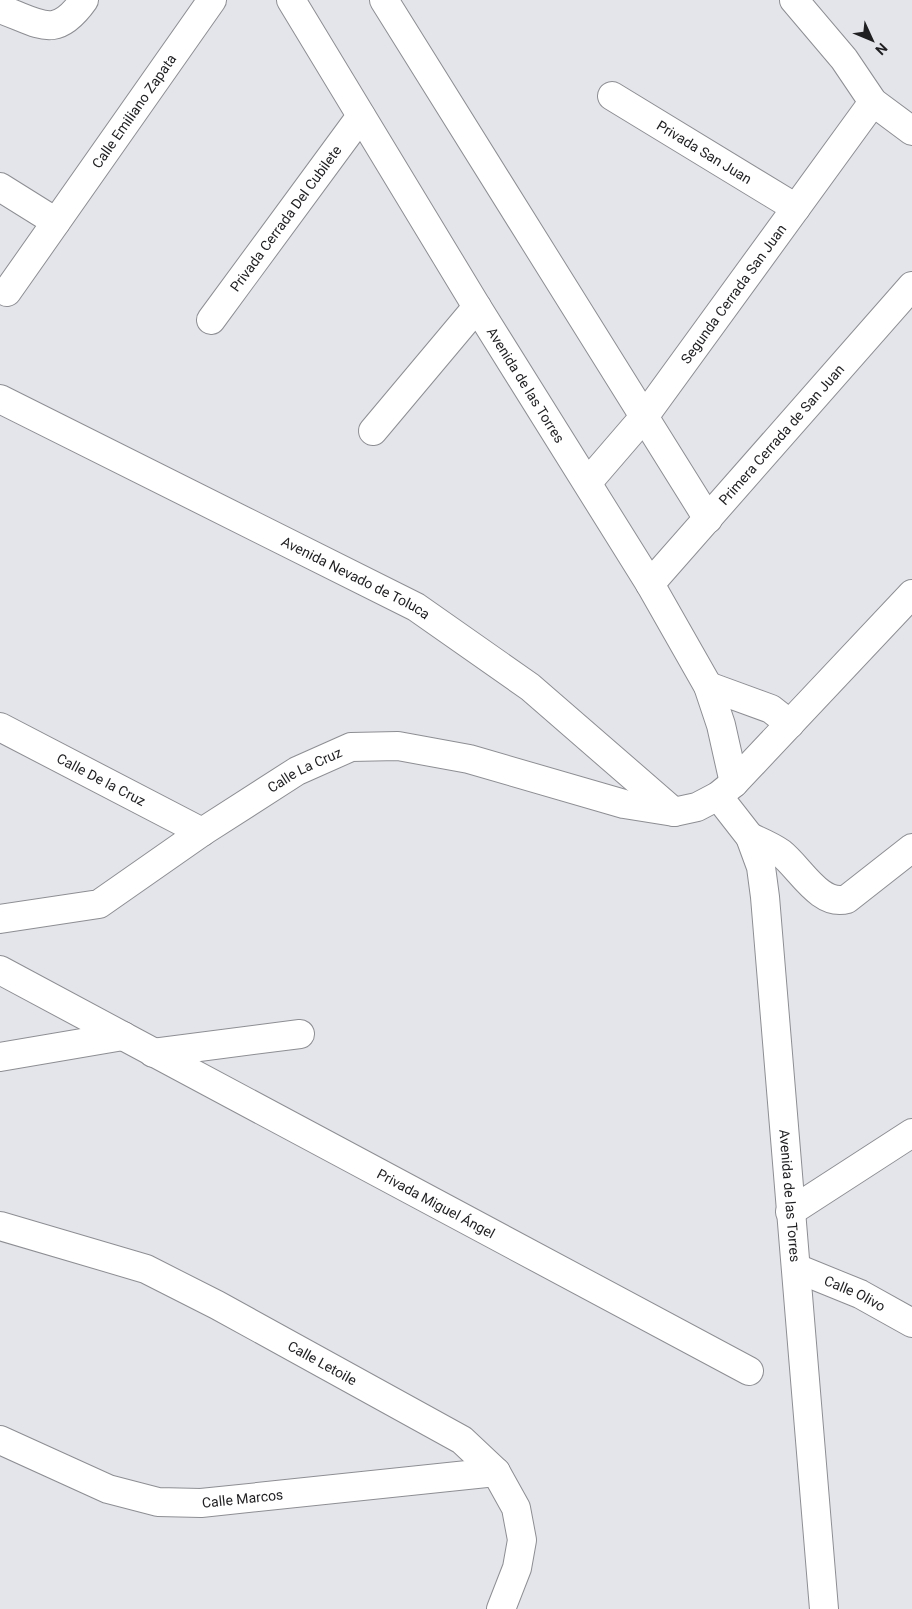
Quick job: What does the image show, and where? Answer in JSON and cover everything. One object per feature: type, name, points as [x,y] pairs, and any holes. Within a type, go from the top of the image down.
[{"type":"street","points":[[0,9],[45,25],[58,26],[72,16],[84,0]]},
{"type":"street","name":"Calle Emiliano Zapata","points":[[6,292],[212,0]]},
{"type":"street","name":"Avenida de las Torres","points":[[291,0],[477,308],[588,482],[650,584],[708,686],[721,725],[706,799],[750,837],[761,867],[765,897],[824,1609]]},
{"type":"street","points":[[384,0],[708,519]]},
{"type":"street","points":[[794,0],[844,59],[873,102],[912,131]]},
{"type":"street","name":"Privada San Juan","points":[[612,96],[796,208]]},
{"type":"street","name":"Segunda Cerrada San Juan","points":[[588,482],[644,417],[873,102]]},
{"type":"street","name":"Privada Cerrada Del Cubilete","points":[[210,320],[361,116]]},
{"type":"street","points":[[0,187],[56,222]]},
{"type":"street","name":"Primera Cerrada de San Juan","points":[[650,584],[912,286]]},
{"type":"street","points":[[374,431],[477,308]]},
{"type":"street","name":"Avenida Nevado de Toluca","points":[[0,399],[416,607],[530,686],[706,799]]},
{"type":"street","points":[[706,799],[790,724],[912,594]]},
{"type":"street","points":[[708,686],[771,709],[790,724]]},
{"type":"street","name":"Calle De la Cruz","points":[[0,727],[202,832]]},
{"type":"street","name":"Calle La Cruz","points":[[0,919],[99,904],[202,832],[297,770],[351,747],[398,746],[469,759],[624,804],[706,799]]},
{"type":"street","points":[[750,837],[768,844],[782,854],[826,898],[837,902],[847,899],[912,848]]},
{"type":"street","name":"Privada Miguel Ángel","points":[[0,970],[748,1371]]},
{"type":"street","points":[[153,1053],[300,1034]]},
{"type":"street","points":[[0,1057],[123,1036]]},
{"type":"street","points":[[790,1212],[912,1133]]},
{"type":"street","name":"Calle Letoile","points":[[0,1226],[146,1269],[217,1305],[462,1440],[496,1472],[516,1508],[522,1540],[517,1568],[501,1609]]},
{"type":"street","name":"Calle Olivo","points":[[796,1268],[860,1294],[912,1323]]},
{"type":"street","name":"Calle Marcos","points":[[0,1440],[108,1489],[158,1502],[201,1503],[496,1472]]}]
